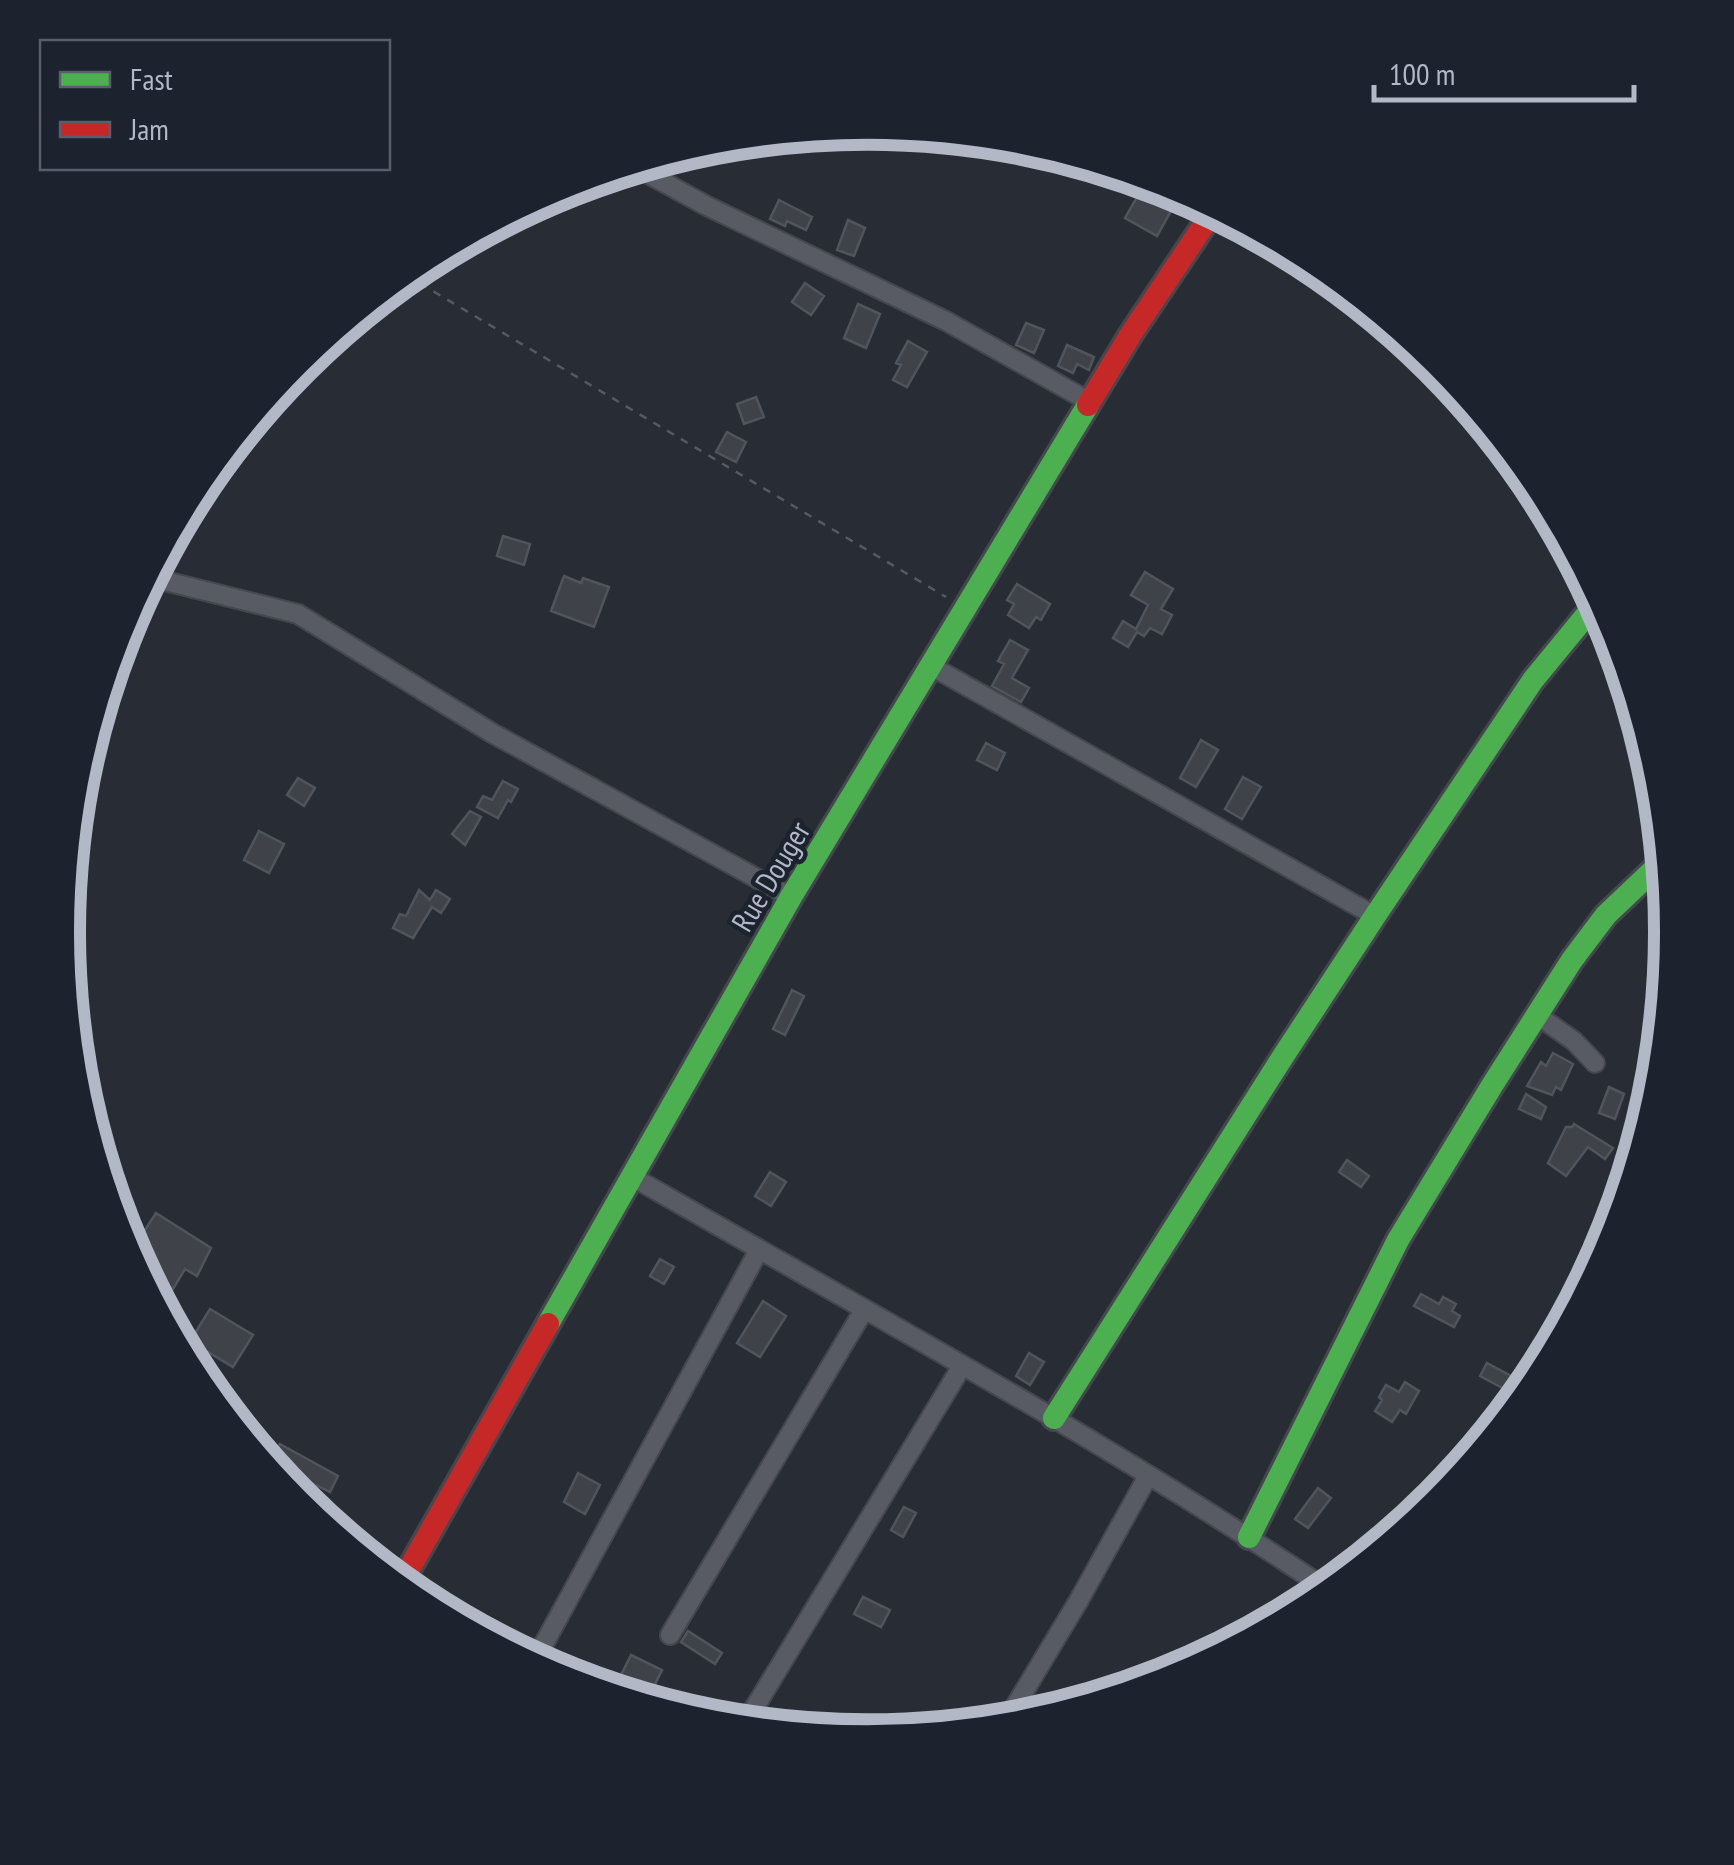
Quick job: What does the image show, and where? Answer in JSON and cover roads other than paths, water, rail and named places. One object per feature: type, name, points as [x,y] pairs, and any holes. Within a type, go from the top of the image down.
[{"type":"street","points":[[651,176],[704,206],[946,322],[1090,402]]},
{"type":"street","name":"Rue Douger","points":[[408,1571],[791,897],[1130,334],[1205,223]]},
{"type":"street","points":[[162,581],[298,614],[492,733],[791,897]]},
{"type":"street","points":[[1054,1418],[1375,916],[1533,680],[1587,615]]},
{"type":"street","points":[[931,666],[1375,916]]},
{"type":"street","points":[[1249,1537],[1398,1240],[1572,960],[1606,915],[1651,872]]},
{"type":"street","points":[[1537,1015],[1574,1040],[1594,1063]]},
{"type":"street","points":[[631,1176],[1054,1418],[1313,1580]]},
{"type":"street","points":[[541,1648],[759,1250]]},
{"type":"street","points":[[670,1634],[864,1310]]},
{"type":"street","points":[[753,1711],[962,1366]]},
{"type":"street","points":[[1016,1705],[1148,1476]]}]
